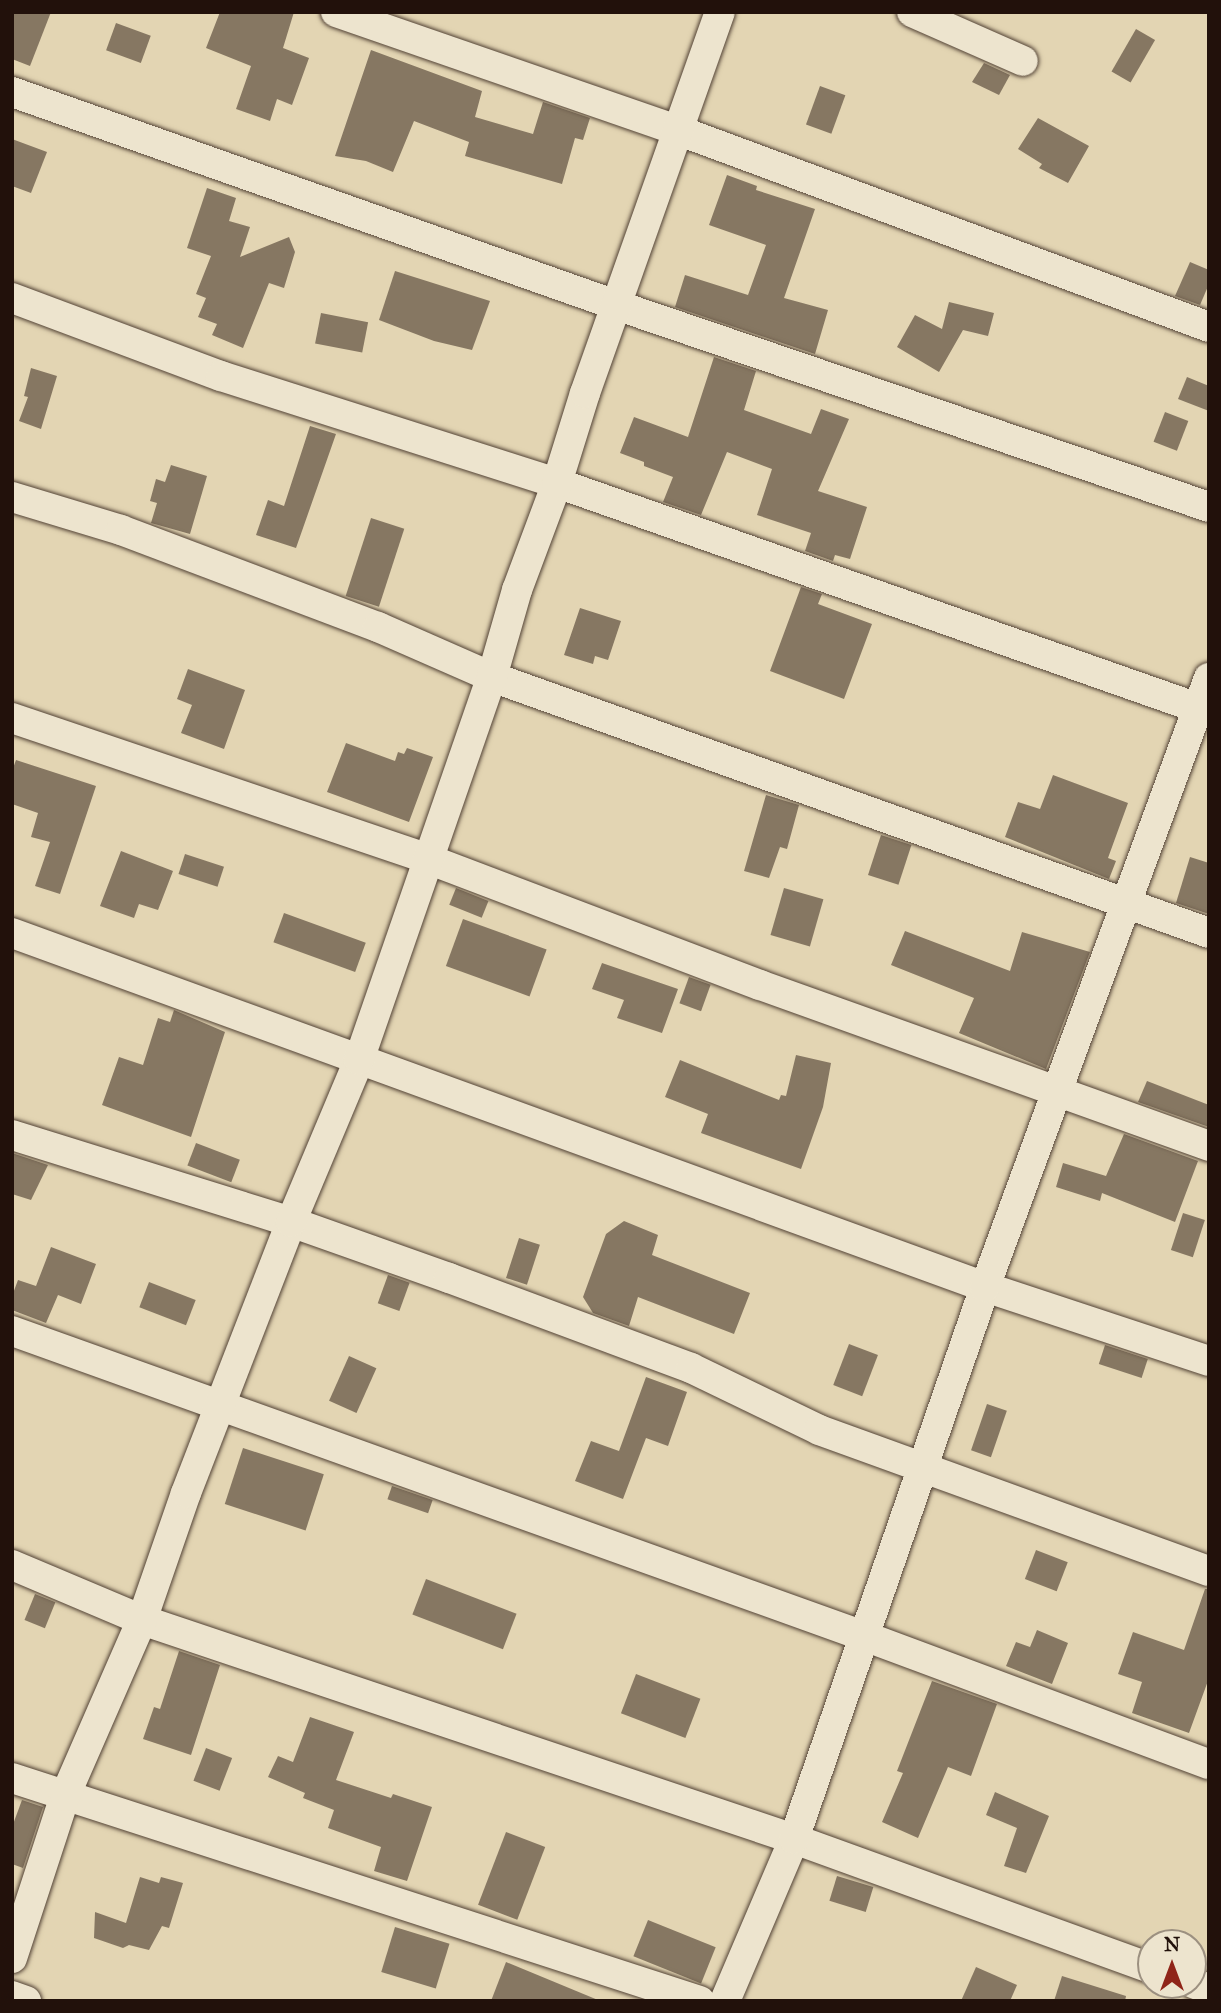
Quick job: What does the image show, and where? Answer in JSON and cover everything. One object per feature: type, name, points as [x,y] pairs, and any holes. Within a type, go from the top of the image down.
[{"type":"street","points":[[335,12],[680,131],[1209,327]]},
{"type":"street","points":[[12,1958],[65,1796],[142,1620],[291,1222],[359,1060],[492,677],[517,590],[557,483],[616,305],[680,131],[720,12]]},
{"type":"street","points":[[912,12],[1023,61]]},
{"type":"street","points":[[12,92],[616,305],[1209,507]]},
{"type":"street","points":[[12,299],[221,376],[557,483],[1204,710]]},
{"type":"street","points":[[12,497],[121,530],[378,627],[492,677],[1209,933]]},
{"type":"street","points":[[725,2001],[794,1839],[1055,1093],[1126,902],[1204,710],[1209,678]]},
{"type":"street","points":[[12,718],[428,859],[1055,1093],[1209,1146]]},
{"type":"street","points":[[12,933],[985,1287],[1209,1361]]},
{"type":"street","points":[[12,1135],[291,1222],[691,1368],[819,1430],[923,1465],[1209,1571]]},
{"type":"street","points":[[12,1331],[864,1636],[1209,1764]]},
{"type":"street","points":[[12,1565],[142,1620],[794,1839],[1137,1963]]},
{"type":"street","points":[[12,1778],[700,2001]]},
{"type":"street","points":[[12,1996],[26,2001]]},
{"type":"building","points":[[12,12],[51,12],[30,66],[12,59]]},
{"type":"building","points":[[220,12],[294,12],[283,48],[309,58],[292,105],[277,99],[270,121],[236,109],[251,66],[206,48]]},
{"type":"building","points":[[116,23],[151,36],[141,63],[106,50]]},
{"type":"building","points":[[1136,29],[1155,40],[1131,82],[1112,71]]},
{"type":"building","points":[[371,50],[482,91],[475,117],[533,134],[543,102],[590,118],[583,140],[575,138],[562,184],[465,156],[469,142],[414,121],[393,172],[366,161],[335,156]]},
{"type":"building","points":[[984,63],[1010,75],[999,95],[972,82]]},
{"type":"building","points":[[820,86],[845,95],[831,134],[806,125]]},
{"type":"building","points":[[1038,118],[1089,146],[1068,183],[1039,168],[1042,164],[1018,149]]},
{"type":"building","points":[[12,139],[47,152],[31,193],[12,186]]},
{"type":"building","points":[[727,175],[757,186],[756,190],[815,209],[784,298],[828,310],[815,354],[675,307],[685,275],[748,295],[766,245],[709,225]]},
{"type":"building","points":[[207,188],[236,198],[229,221],[250,227],[240,257],[289,237],[295,252],[284,288],[269,283],[243,348],[212,335],[217,324],[198,317],[206,298],[196,294],[211,256],[187,248]]},
{"type":"building","points":[[1190,262],[1209,270],[1209,284],[1200,305],[1175,296]]},
{"type":"building","points":[[395,271],[490,301],[472,350],[434,341],[379,320]]},
{"type":"building","points":[[949,302],[994,313],[988,336],[963,330],[939,372],[897,347],[915,315],[942,329]]},
{"type":"building","points":[[321,313],[368,322],[362,353],[315,343]]},
{"type":"building","points":[[714,357],[756,371],[744,410],[811,434],[821,409],[849,419],[818,491],[867,507],[850,559],[835,555],[833,561],[805,551],[811,533],[757,515],[772,469],[727,452],[701,515],[663,502],[673,477],[620,453],[634,417],[688,437]]},
{"type":"building","points":[[31,368],[57,376],[41,429],[19,421],[28,397],[24,396]]},
{"type":"building","points":[[1187,377],[1209,386],[1209,411],[1178,399]]},
{"type":"building","points":[[1165,412],[1188,421],[1177,451],[1154,442]]},
{"type":"building","points":[[310,426],[336,434],[296,548],[256,535],[268,500],[284,506]]},
{"type":"building","points":[[171,465],[207,476],[190,534],[151,523],[157,503],[150,501],[156,479],[165,482]]},
{"type":"building","points":[[371,518],[404,529],[379,607],[346,596]]},
{"type":"building","points":[[801,587],[822,594],[818,604],[872,624],[844,699],[770,671]]},
{"type":"building","points":[[580,608],[621,621],[608,660],[595,656],[593,664],[564,655]]},
{"type":"building","points":[[188,669],[245,690],[224,749],[181,733],[192,705],[177,699]]},
{"type":"building","points":[[346,743],[395,761],[398,752],[404,754],[407,748],[433,757],[409,822],[327,792]]},
{"type":"building","points":[[16,760],[96,786],[60,894],[35,886],[50,842],[31,837],[38,813],[12,804],[12,771]]},
{"type":"building","points":[[1053,775],[1128,803],[1108,858],[1116,861],[1109,879],[1005,837],[1018,802],[1040,809]]},
{"type":"building","points":[[766,795],[799,805],[787,849],[780,847],[769,878],[744,871]]},
{"type":"building","points":[[881,835],[911,845],[898,885],[868,875]]},
{"type":"building","points":[[121,851],[173,871],[158,910],[139,904],[134,918],[100,906]]},
{"type":"building","points":[[185,854],[224,867],[218,887],[179,874]]},
{"type":"building","points":[[1190,857],[1209,863],[1209,914],[1176,903]]},
{"type":"building","points":[[456,888],[488,901],[482,918],[449,905]]},
{"type":"building","points":[[784,888],[823,899],[810,946],[770,935]]},
{"type":"building","points":[[284,913],[366,943],[355,972],[273,942]]},
{"type":"building","points":[[463,919],[547,949],[530,996],[446,966]]},
{"type":"building","points":[[905,931],[1010,971],[1022,932],[1090,952],[1046,1069],[959,1033],[974,998],[891,965]]},
{"type":"building","points":[[602,963],[678,989],[662,1033],[617,1018],[624,1000],[592,989]]},
{"type":"building","points":[[689,977],[711,985],[701,1011],[679,1003]]},
{"type":"building","points":[[174,1010],[225,1032],[191,1137],[102,1105],[119,1057],[143,1065],[158,1018],[170,1022]]},
{"type":"building","points":[[796,1055],[831,1063],[823,1107],[801,1169],[701,1133],[708,1114],[665,1097],[680,1060],[779,1100],[781,1095],[786,1096]]},
{"type":"building","points":[[1147,1081],[1209,1105],[1209,1127],[1138,1102]]},
{"type":"building","points":[[1124,1134],[1198,1161],[1175,1222],[1102,1193],[1100,1201],[1056,1187],[1063,1163],[1106,1176]]},
{"type":"building","points":[[196,1143],[240,1160],[231,1182],[187,1165]]},
{"type":"building","points":[[12,1153],[48,1165],[31,1200],[12,1194]]},
{"type":"building","points":[[1183,1213],[1205,1220],[1193,1257],[1171,1250]]},
{"type":"building","points":[[624,1221],[658,1235],[652,1255],[750,1293],[734,1334],[638,1297],[629,1326],[593,1313],[583,1297],[606,1234]]},
{"type":"building","points":[[519,1238],[540,1245],[527,1285],[506,1278]]},
{"type":"building","points":[[51,1247],[96,1264],[81,1304],[58,1295],[46,1323],[12,1310],[12,1296],[18,1280],[36,1286]]},
{"type":"building","points":[[388,1275],[410,1283],[399,1311],[378,1303]]},
{"type":"building","points":[[149,1282],[196,1300],[186,1325],[139,1307]]},
{"type":"building","points":[[849,1344],[878,1355],[862,1396],[833,1385]]},
{"type":"building","points":[[1105,1345],[1148,1359],[1142,1378],[1099,1364]]},
{"type":"building","points":[[349,1356],[376,1368],[356,1413],[329,1401]]},
{"type":"building","points":[[646,1377],[687,1392],[668,1446],[646,1438],[623,1499],[575,1481],[591,1441],[619,1451]]},
{"type":"building","points":[[987,1404],[1007,1411],[991,1457],[971,1450]]},
{"type":"building","points":[[243,1448],[324,1474],[306,1530],[225,1504]]},
{"type":"building","points":[[392,1486],[433,1500],[428,1513],[387,1499]]},
{"type":"building","points":[[1036,1550],[1068,1562],[1057,1591],[1025,1579]]},
{"type":"building","points":[[426,1579],[517,1614],[503,1649],[412,1614]]},
{"type":"building","points":[[1205,1589],[1209,1589],[1209,1678],[1189,1733],[1132,1713],[1142,1682],[1118,1674],[1133,1632],[1184,1650]]},
{"type":"building","points":[[35,1594],[55,1602],[45,1628],[25,1620]]},
{"type":"building","points":[[1037,1630],[1068,1643],[1052,1684],[1006,1666],[1016,1642],[1030,1647]]},
{"type":"building","points":[[179,1651],[220,1665],[191,1755],[143,1739],[154,1707],[160,1709]]},
{"type":"building","points":[[636,1674],[700,1699],[685,1738],[621,1713]]},
{"type":"building","points":[[932,1681],[997,1704],[971,1776],[948,1767],[918,1838],[882,1822],[903,1773],[897,1771]]},
{"type":"building","points":[[310,1717],[354,1732],[336,1780],[391,1798],[393,1794],[432,1807],[407,1881],[374,1871],[381,1847],[328,1828],[334,1810],[303,1798],[305,1793],[268,1777],[278,1756],[293,1762]]},
{"type":"building","points":[[206,1748],[232,1758],[220,1791],[193,1781]]},
{"type":"building","points":[[995,1792],[1049,1816],[1026,1873],[1004,1866],[1017,1828],[986,1815]]},
{"type":"building","points":[[22,1800],[43,1807],[23,1868],[12,1864],[12,1827]]},
{"type":"building","points":[[506,1832],[545,1847],[517,1920],[478,1905]]},
{"type":"building","points":[[837,1876],[873,1887],[866,1912],[829,1901]]},
{"type":"building","points":[[140,1877],[159,1883],[161,1877],[183,1883],[169,1928],[162,1926],[149,1950],[129,1945],[123,1948],[94,1938],[95,1912],[126,1923]]},
{"type":"building","points":[[648,1920],[716,1947],[701,1984],[633,1956]]},
{"type":"building","points":[[395,1927],[450,1944],[436,1989],[381,1972]]},
{"type":"building","points":[[506,1962],[598,2000],[598,2001],[491,2001]]},
{"type":"building","points":[[976,1967],[1017,1985],[1010,2001],[961,2001]]},
{"type":"building","points":[[1062,1976],[1126,1996],[1125,2001],[1054,2001]]}]
